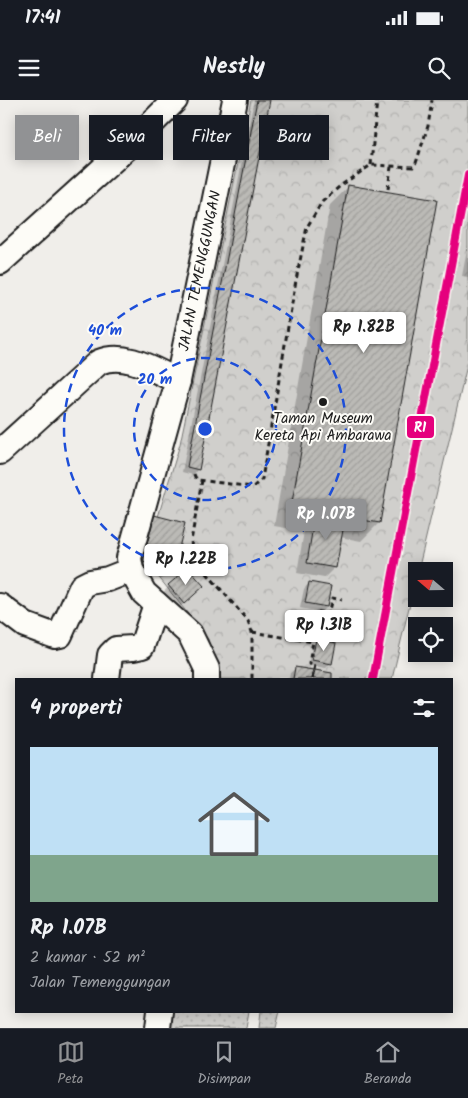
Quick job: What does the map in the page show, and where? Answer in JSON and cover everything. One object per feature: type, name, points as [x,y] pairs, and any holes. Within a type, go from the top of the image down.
[{"type":"street","points":[[0,262],[134,141],[175,100]]},
{"type":"street","name":"JALAN TEMENGGUNGAN","points":[[207,678],[207,669],[190,634],[144,594],[131,570],[129,558],[131,545],[178,381],[235,100]]},
{"type":"street","points":[[0,452],[99,362],[108,358],[139,363],[178,381]]},
{"type":"street","points":[[0,606],[25,625],[55,636],[60,635],[82,586],[131,570]]},
{"type":"street","points":[[107,678],[110,655],[116,648],[142,646],[156,604]]},
{"type":"street","points":[[158,1028],[160,1013]]},
{"type":"path","points":[[371,165],[377,100]]},
{"type":"path","points":[[194,474],[195,478],[202,480],[253,487],[262,479],[296,280],[307,227],[322,202],[340,186],[371,165],[413,167],[428,126],[432,100]]},
{"type":"path","points":[[388,189],[392,167]]},
{"type":"path","points":[[202,480],[191,541],[193,557],[248,621],[252,632],[252,678]]},
{"type":"path","points":[[312,678],[314,665],[309,664],[318,612],[328,614],[332,598],[342,600]]},
{"type":"path","points":[[252,632],[312,642]]},
{"type":"green space","name":"Taman Museum Kereta Api Ambarawa","points":[[251,100],[468,100],[468,361],[420,562],[408,562],[409,608],[392,678],[218,678],[208,639],[145,560],[180,444],[239,160],[249,160],[248,115]]},
{"type":"green space","points":[[168,1013],[249,1013],[246,1028],[166,1028]]},
{"type":"green space","points":[[261,1013],[280,1013],[276,1028],[259,1028]]},
{"type":"building","points":[[257,100],[270,100],[267,115],[259,115],[259,157],[199,470],[187,467],[246,160],[249,160],[249,142]]},
{"type":"building","points":[[348,185],[437,200],[380,523],[291,508]]},
{"type":"building","points":[[315,514],[345,519],[336,568],[307,563]]},
{"type":"building","points":[[154,515],[185,523],[174,569],[143,562]]},
{"type":"building","points":[[188,568],[204,586],[184,604],[168,585]]},
{"type":"building","points":[[309,582],[331,586],[327,607],[305,603]]},
{"type":"building","points":[[316,639],[336,643],[332,664],[312,660]]},
{"type":"building","points":[[295,667],[313,670],[311,678],[293,678]]},
{"type":"building","points":[[315,670],[332,673],[332,678],[313,678]]},
{"type":"transit line","name":"R1","points":[[373,678],[468,175]]},
{"type":"place","name":"Taman Museum Kereta Api Ambarawa","points":[[323,402]]}]
